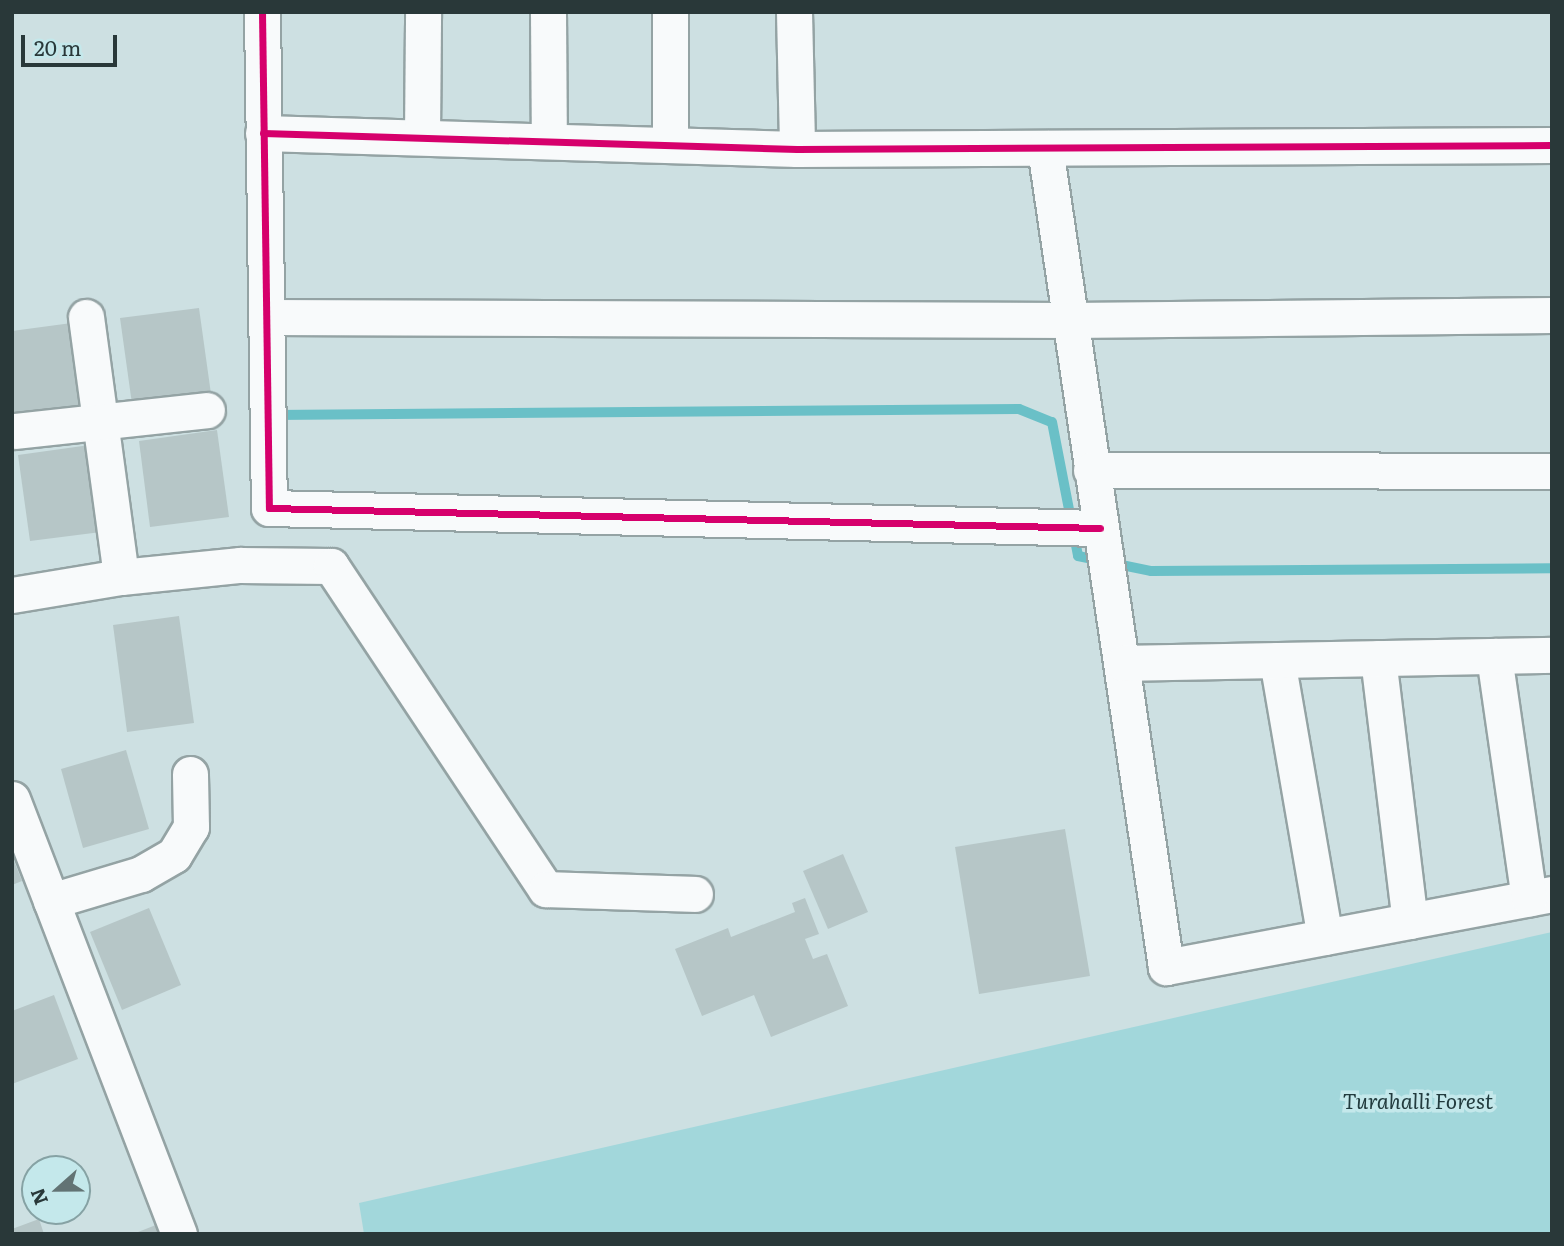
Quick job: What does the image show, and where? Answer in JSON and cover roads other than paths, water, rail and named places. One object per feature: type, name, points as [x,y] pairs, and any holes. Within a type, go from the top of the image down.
[{"type":"street","points":[[262,12],[269,508],[1100,528]]},
{"type":"street","points":[[422,12],[422,136]]},
{"type":"street","points":[[548,12],[549,142]]},
{"type":"street","points":[[670,12],[670,145]]},
{"type":"street","points":[[794,12],[797,149]]},
{"type":"street","points":[[262,133],[797,149],[1552,145]]},
{"type":"street","points":[[1045,148],[1166,967],[1540,896],[1494,656]]},
{"type":"street","points":[[266,317],[1070,320],[1552,315]]},
{"type":"street","points":[[86,317],[121,577]]},
{"type":"street","points":[[15,431],[207,410]]},
{"type":"street","points":[[1091,470],[1552,471]]},
{"type":"street","points":[[12,595],[121,577],[240,565],[331,566],[546,889],[695,894]]},
{"type":"street","points":[[1123,663],[1552,655]]},
{"type":"street","points":[[1378,658],[1410,921]]},
{"type":"street","points":[[1277,660],[1325,937]]},
{"type":"street","points":[[51,901],[142,874],[174,855],[191,827],[190,774]]},
{"type":"street","points":[[12,799],[179,1234]]},
{"type":"waterway","points":[[274,415],[1019,409],[1052,422],[1071,520]]},
{"type":"waterway","points":[[1074,535],[1078,556],[1151,571],[1552,568]]},
{"type":"park label","name":"Turahalli Forest","points":[[1418,1100]]}]
